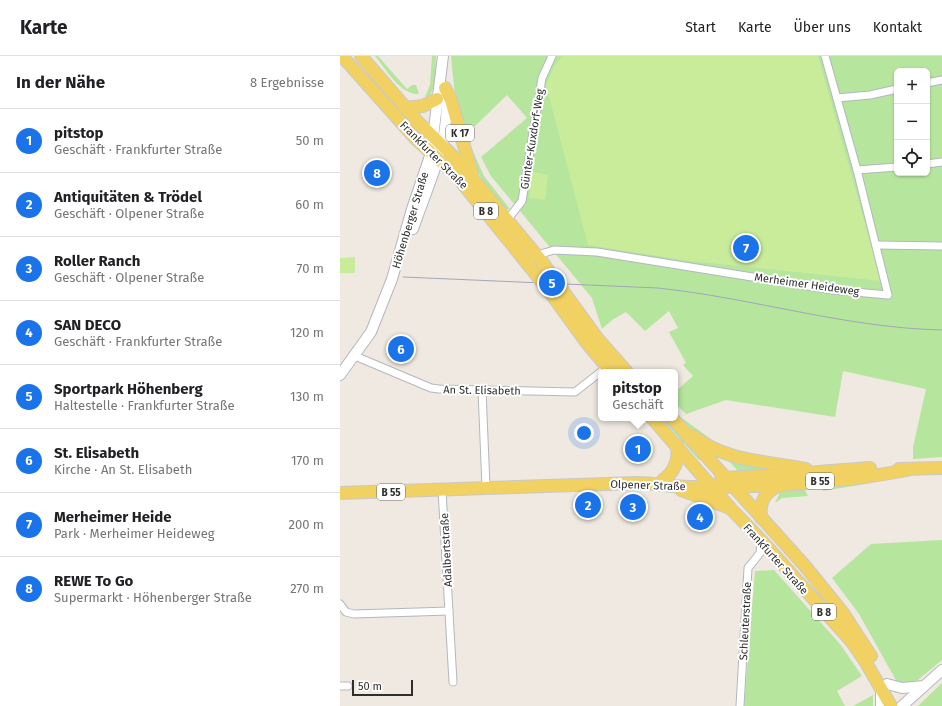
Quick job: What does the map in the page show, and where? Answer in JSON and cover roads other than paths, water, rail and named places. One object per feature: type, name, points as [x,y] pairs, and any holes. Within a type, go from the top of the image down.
[{"type":"main road","name":"Frankfurter Straße","points":[[342,56],[416,139],[459,178],[527,262],[608,369]]},
{"type":"main road","name":"Frankfurter Straße","points":[[361,56],[405,108],[474,179],[508,219],[540,259],[598,339],[624,369]]},
{"type":"main road","name":"K 17","points":[[445,88],[451,100],[474,179]]},
{"type":"main road","points":[[405,108],[424,106],[437,99]]},
{"type":"main road","name":"Frankfurter Straße","points":[[655,421],[731,509],[761,540],[852,642],[898,706]]},
{"type":"main road","name":"Frankfurter Straße","points":[[675,421],[805,566],[843,613],[874,660],[891,706]]},
{"type":"main road","points":[[676,421],[696,438],[729,454],[820,472]]},
{"type":"main road","points":[[677,445],[678,458],[667,483],[731,509]]},
{"type":"main road","name":"B 55","points":[[730,482],[820,472],[874,468],[907,470],[942,468]]},
{"type":"main road","name":"B 55","points":[[709,482],[783,485],[875,476],[907,470]]},
{"type":"main road","name":"Olpener Straße","points":[[340,493],[486,487],[709,482]]},
{"type":"main road","points":[[761,518],[761,502],[773,489],[783,485]]},
{"type":"street","name":"K 17","points":[[438,142],[446,120],[443,56]]},
{"type":"street","name":"Günter-Kuxdorf-Weg","points":[[508,219],[522,201],[542,78],[545,67],[552,56]]},
{"type":"street","points":[[825,56],[837,98],[870,95],[894,91]]},
{"type":"street","name":"K 17","points":[[438,142],[437,99],[443,68]]},
{"type":"street","points":[[930,82],[942,80]]},
{"type":"street","name":"Merheimer Heideweg","points":[[527,262],[540,259],[554,250],[598,252],[833,290],[888,295],[857,170],[837,98]]},
{"type":"street","name":"Höhenberger Straße","points":[[340,375],[371,332],[392,279],[400,266],[435,156],[438,142]]},
{"type":"street","points":[[930,164],[942,162]]},
{"type":"street","points":[[857,170],[894,167]]},
{"type":"street","points":[[876,245],[942,246]]},
{"type":"street","name":"An St. Elisabeth","points":[[355,356],[439,390],[575,392],[598,377]]},
{"type":"street","points":[[482,390],[486,487]]},
{"type":"street","name":"Adalbertstraße","points":[[442,490],[453,682]]},
{"type":"street","name":"Schleuterstraße","points":[[740,706],[748,568],[760,553],[761,540]]},
{"type":"street","points":[[340,604],[346,612],[354,614],[449,611]]},
{"type":"street","points":[[902,706],[942,670]]},
{"type":"street","points":[[340,686],[348,686]]},
{"type":"street","points":[[880,706],[884,686],[902,688],[924,686]]},
{"type":"tram line","points":[[403,277],[658,288],[729,298],[870,324],[942,330]]},
{"type":"place","name":"REWE To Go","points":[[377,173]]},
{"type":"place","name":"Merheimer Heide","points":[[746,248]]},
{"type":"place","name":"Sportpark Höhenberg","points":[[552,283]]},
{"type":"place","name":"St. Elisabeth","points":[[401,349]]},
{"type":"place","name":"pitstop","points":[[638,449]]},
{"type":"place","name":"Antiquitäten & Trödel","points":[[588,505]]},
{"type":"place","name":"Roller Ranch","points":[[633,507]]},
{"type":"place","name":"SAN DECO","points":[[700,517]]}]
